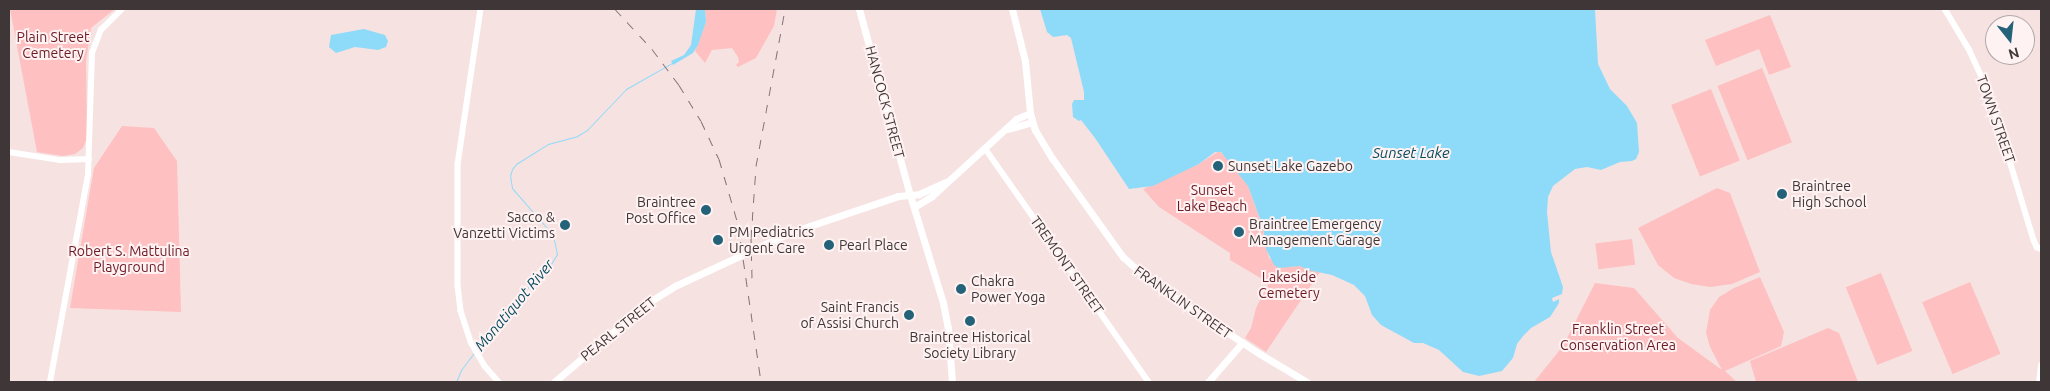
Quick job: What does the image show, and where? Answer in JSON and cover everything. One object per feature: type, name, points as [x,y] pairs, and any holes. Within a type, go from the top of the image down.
[{"type":"main road","name":"HANCOCK STREET","points":[[859,9],[910,195],[944,308],[952,382]]},
{"type":"main road","name":"FRANKLIN STREET","points":[[1012,9],[1026,65],[1032,122],[1052,158],[1115,247],[1132,267],[1242,343],[1307,382]]},
{"type":"main road","points":[[914,207],[929,198],[1005,131],[1018,117],[1030,113]]},
{"type":"main road","points":[[1005,131],[1032,122]]},
{"type":"main road","name":"PEARL STREET","points":[[554,382],[646,304],[677,285],[783,236],[878,202],[929,190],[946,182]]},
{"type":"main road","points":[[1208,382],[1242,343]]},
{"type":"main road","points":[[2039,382],[2041,365]]},
{"type":"street","points":[[50,382],[86,186],[89,160],[92,53],[101,30],[122,9]]},
{"type":"street","points":[[481,9],[458,164],[458,293],[462,318],[471,342],[481,361],[499,382]]},
{"type":"street","name":"TOWN STREET","points":[[1945,9],[1969,48],[1989,92],[2032,235],[2036,245],[2041,249]]},
{"type":"street","name":"TREMONT STREET","points":[[985,148],[1149,382]]},
{"type":"street","points":[[9,152],[60,160],[89,160]]},
{"type":"street","points":[[2032,235],[2041,241]]},
{"type":"green space","name":"Plain Street Cemetery","points":[[10,9],[115,9],[91,28],[86,61],[87,138],[83,148],[75,154],[63,156],[37,152]]},
{"type":"green space","points":[[705,9],[777,9],[774,26],[756,58],[738,67],[736,65],[739,62],[738,57],[732,48],[712,50],[705,63],[695,51],[706,22]]},
{"type":"green space","points":[[1770,15],[1791,67],[1769,75],[1759,49],[1716,66],[1705,40]]},
{"type":"green space","points":[[1762,68],[1792,142],[1747,160],[1717,86]]},
{"type":"green space","points":[[1711,89],[1740,160],[1700,177],[1671,105]]},
{"type":"green space","name":"Robert S. Mattulina Playground","points":[[122,126],[154,128],[177,161],[181,312],[70,308],[94,168]]},
{"type":"green space","name":"Sunset Lake Beach","points":[[1219,151],[1230,161],[1248,186],[1263,228],[1269,258],[1283,267],[1300,266],[1320,272],[1266,352],[1245,338],[1251,328],[1256,308],[1269,283],[1230,260],[1230,253],[1159,207],[1143,189],[1199,164]]},
{"type":"green space","points":[[1717,188],[1730,193],[1760,272],[1732,284],[1710,287],[1691,284],[1674,278],[1658,265],[1638,228]]},
{"type":"green space","points":[[1632,239],[1635,265],[1598,269],[1595,244]]},
{"type":"green space","points":[[1881,273],[1912,351],[1877,365],[1846,287]]},
{"type":"green space","name":"Franklin Street Conservation Area","points":[[1760,277],[1784,332],[1781,346],[1725,371],[1737,382],[1534,382],[1563,346],[1595,283],[1634,288],[1678,338],[1722,370],[1710,347],[1706,333],[1710,310],[1719,297],[1734,288]]},
{"type":"green space","points":[[1970,282],[2000,354],[1953,374],[1922,302]]},
{"type":"green space","points":[[1828,328],[1839,333],[1858,382],[1756,382],[1750,361]]},
{"type":"water","points":[[696,9],[705,9],[706,22],[698,45],[693,53],[673,65],[671,61],[684,55],[691,45]]},
{"type":"water","name":"Sunset Lake","points":[[1040,9],[1595,9],[1598,64],[1610,89],[1627,106],[1637,123],[1639,152],[1636,159],[1632,161],[1620,162],[1601,170],[1587,167],[1575,169],[1553,186],[1548,197],[1547,212],[1551,252],[1563,287],[1562,294],[1552,298],[1553,302],[1559,299],[1559,303],[1550,317],[1531,328],[1523,336],[1517,344],[1513,358],[1502,371],[1479,376],[1463,372],[1439,350],[1423,343],[1414,343],[1381,325],[1372,315],[1365,296],[1354,285],[1332,275],[1308,270],[1300,266],[1279,268],[1274,265],[1266,249],[1263,227],[1248,186],[1221,152],[1215,152],[1199,164],[1153,186],[1129,189],[1081,120],[1079,121],[1073,117],[1072,104],[1074,100],[1084,100],[1084,92],[1071,38],[1067,35],[1053,37],[1047,32]]},
{"type":"water","points":[[364,29],[385,35],[388,41],[386,47],[378,50],[355,47],[336,53],[329,47],[331,35]]},
{"type":"waterway","name":"Monatiquot River","points":[[478,348],[534,280],[551,264],[557,254],[554,240],[546,227],[512,188],[510,176],[512,169],[516,164],[548,144],[577,136],[587,130],[626,89],[672,63]]},
{"type":"waterway","name":"Monatiquot River","points":[[456,382],[461,370],[474,353]]},
{"type":"railway","points":[[615,9],[652,49],[679,85],[701,121],[719,159],[738,224],[761,382]]},
{"type":"railway","points":[[752,278],[751,238],[756,166],[785,9]]},
{"type":"place","name":"Sunset Lake Gazebo","points":[[1218,166]]},
{"type":"place","name":"Braintree High School","points":[[1782,194]]},
{"type":"place","name":"Braintree Post Office","points":[[706,210]]},
{"type":"place","name":"Sacco & Vanzetti Victims","points":[[565,225]]},
{"type":"place","name":"Braintree Emergency Management Garage","points":[[1239,232]]},
{"type":"place","name":"PM Pediatrics Urgent Care","points":[[718,240]]},
{"type":"place","name":"Pearl Place","points":[[829,245]]},
{"type":"place","name":"Chakra Power Yoga","points":[[961,289]]},
{"type":"place","name":"Saint Francis of Assisi Church","points":[[909,315]]},
{"type":"place","name":"Braintree Historical Society Library","points":[[970,321]]},
{"type":"park label","name":"Lakeside Cemetery","points":[[1289,286]]}]
